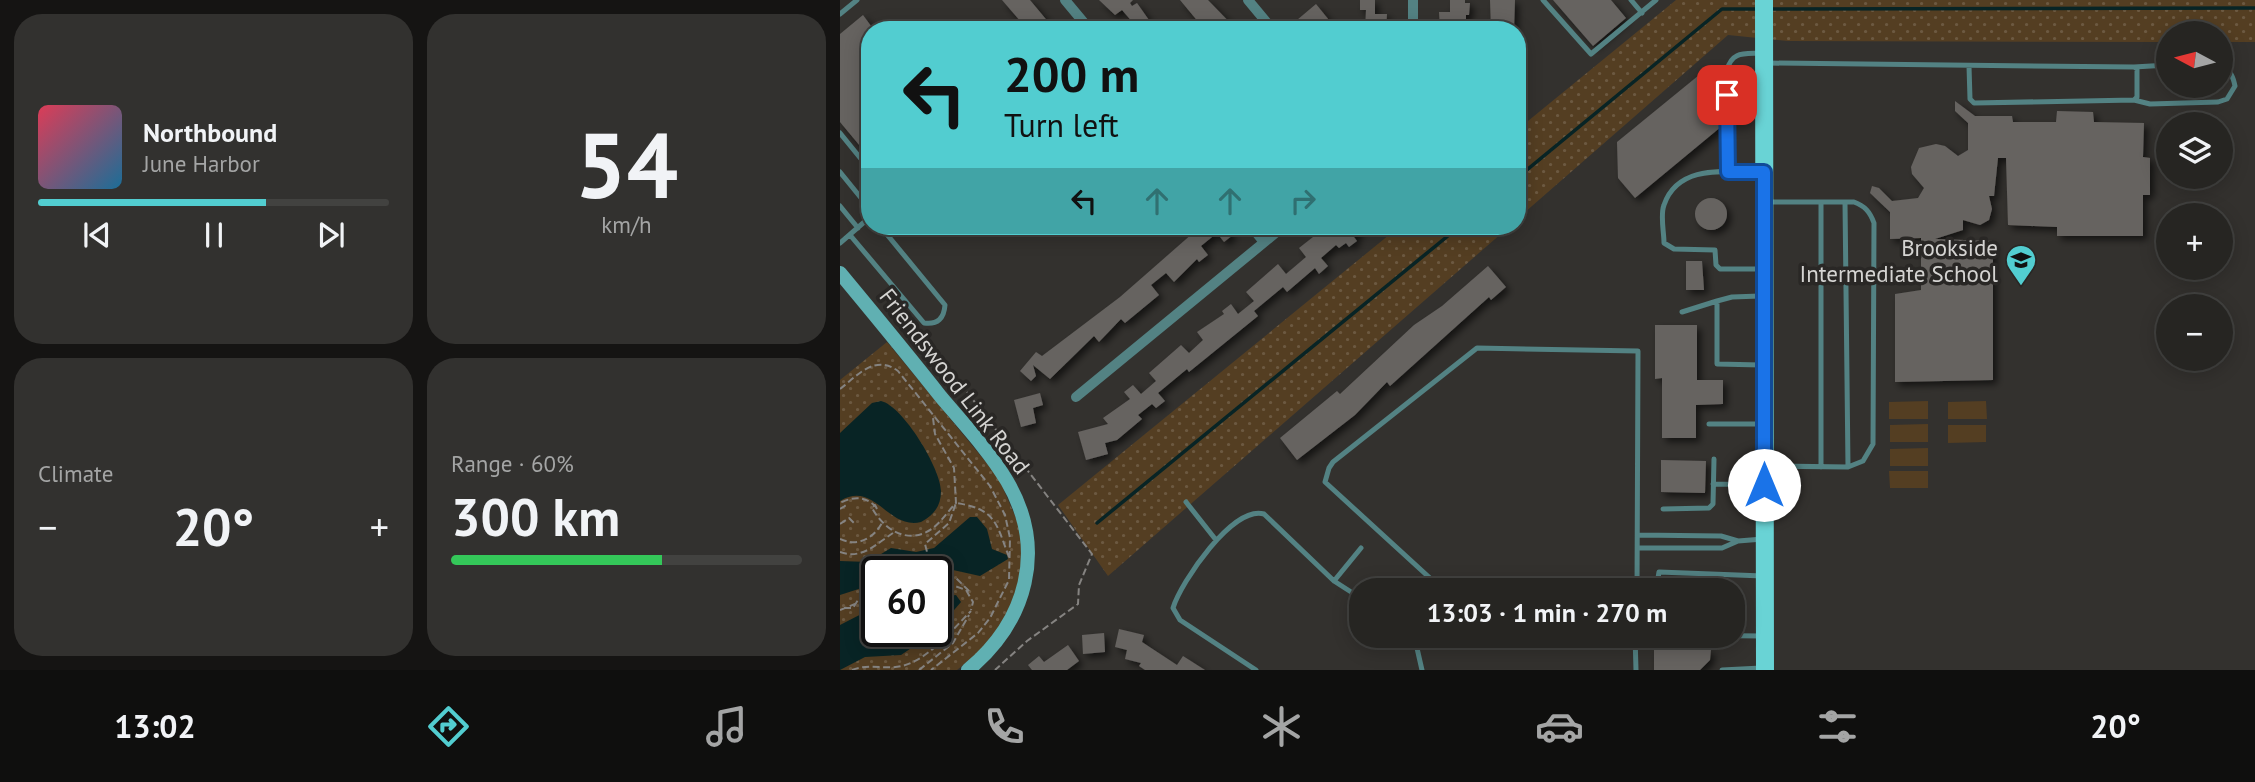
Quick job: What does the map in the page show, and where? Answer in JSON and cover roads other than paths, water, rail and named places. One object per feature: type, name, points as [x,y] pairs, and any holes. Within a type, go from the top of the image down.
[{"type":"main road","points":[[1764,0],[1765,669]]},
{"type":"street","points":[[1065,0],[1082,21]]},
{"type":"street","points":[[1248,0],[1266,21]]},
{"type":"street","points":[[1413,0],[1413,21]]},
{"type":"street","points":[[1259,235],[1265,242]]},
{"type":"street","points":[[1076,397],[1273,235]]},
{"type":"street","name":"Friendswood Link Road","points":[[840,273],[996,464],[1017,501],[1030,558],[1026,584],[1017,611],[1007,629],[989,653],[968,670]]},
{"type":"lane","points":[[840,14],[858,0]]},
{"type":"lane","points":[[1543,0],[1591,54],[1656,0]]},
{"type":"lane","points":[[1631,0],[1642,13]]},
{"type":"lane","points":[[1728,172],[1727,70],[1730,60],[1736,54],[1764,50],[1969,66],[2156,66]]},
{"type":"lane","points":[[1969,66],[1969,99],[1974,103],[2134,100],[2150,104],[2218,102],[2228,98]]},
{"type":"lane","points":[[2134,67],[2137,69],[2134,100]]},
{"type":"lane","points":[[840,133],[861,159]]},
{"type":"lane","points":[[840,172],[861,198]]},
{"type":"lane","points":[[1764,172],[1695,172],[1678,185],[1663,206],[1664,243],[1674,249],[1715,250],[1716,265],[1720,269],[1764,270]]},
{"type":"lane","points":[[1764,202],[1845,202],[1862,205],[1874,223],[1873,444],[1863,461],[1848,467],[1765,466]]},
{"type":"lane","points":[[1821,202],[1821,467]]},
{"type":"lane","points":[[1845,202],[1848,467]]},
{"type":"lane","points":[[840,206],[858,228]]},
{"type":"lane","points":[[840,243],[861,225]]},
{"type":"lane","points":[[850,234],[924,323],[932,324],[940,320],[944,314],[944,305],[887,235]]},
{"type":"lane","points":[[1682,312],[1732,297],[1764,296]]},
{"type":"lane","points":[[1717,301],[1717,364],[1765,365]]},
{"type":"lane","points":[[1430,578],[1325,482],[1329,467],[1334,462],[1477,348],[1638,351],[1637,578]]},
{"type":"lane","points":[[1709,424],[1764,424]]},
{"type":"lane","points":[[1663,509],[1709,508],[1713,504],[1714,459]]},
{"type":"lane","points":[[1713,484],[1764,485]]},
{"type":"lane","points":[[1186,502],[1216,540]]},
{"type":"lane","points":[[1256,670],[1174,613],[1177,596],[1216,540],[1248,515],[1261,513],[1334,581],[1349,591]]},
{"type":"lane","points":[[1638,535],[1721,536],[1738,541]]},
{"type":"lane","points":[[1661,535],[1661,548]]},
{"type":"lane","points":[[1638,548],[1722,548],[1738,541],[1765,539]]},
{"type":"lane","points":[[1334,581],[1362,548]]},
{"type":"lane","points":[[1658,578],[1659,572],[1765,576]]},
{"type":"lane","points":[[1745,636],[1765,636]]},
{"type":"lane","points":[[1417,648],[1422,670]]},
{"type":"lane","points":[[1635,648],[1636,670]]},
{"type":"lane","points":[[1726,669],[1765,669]]},
{"type":"water","points":[[881,401],[890,405],[910,426],[935,468],[941,496],[933,513],[921,522],[909,523],[899,519],[863,497],[852,496],[840,501],[840,433],[872,403]]},
{"type":"water","points":[[970,517],[977,517],[987,529],[992,549],[1007,555],[1008,559],[980,576],[952,570],[952,556],[878,556],[891,548],[916,552],[934,548]]},
{"type":"water","points":[[840,561],[861,562],[861,588],[840,595]]},
{"type":"water","points":[[956,595],[961,602],[952,612],[952,596]]},
{"type":"water","points":[[861,614],[861,647],[913,647],[901,655],[865,657],[840,670],[840,625]]},
{"type":"waterway","points":[[1770,9],[2255,8]]},
{"type":"waterway","points":[[1526,171],[1722,9],[1759,9]]},
{"type":"waterway","points":[[1097,523],[1449,235]]},
{"type":"place","name":"Brookside Intermediate School","points":[[2021,287]]}]
